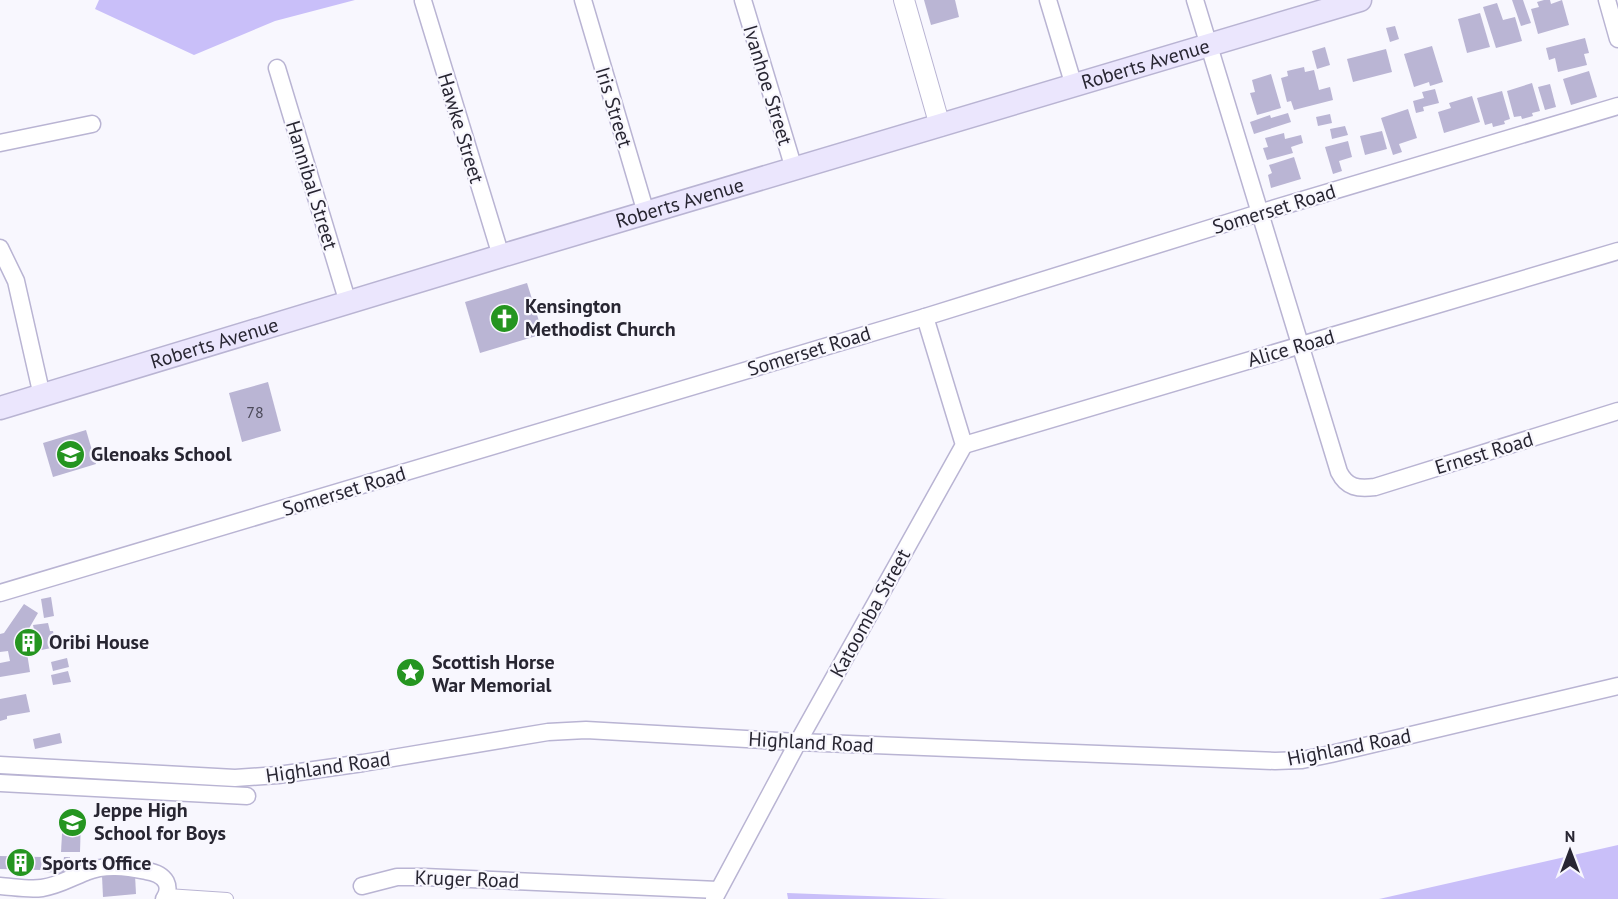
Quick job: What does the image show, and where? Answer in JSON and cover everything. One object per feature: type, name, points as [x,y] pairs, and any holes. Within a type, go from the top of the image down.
[{"type":"main road","name":"Roberts Avenue","points":[[0,408],[1360,0]]},
{"type":"street","name":"Iris Street","points":[[583,0],[646,213]]},
{"type":"street","name":"Ivanhoe Street","points":[[743,0],[794,169]]},
{"type":"street","points":[[904,0],[940,126]]},
{"type":"street","points":[[1048,0],[1074,86]]},
{"type":"street","points":[[1195,0],[1299,346]]},
{"type":"street","points":[[1607,0],[1618,39]]},
{"type":"street","name":"Hawke Street","points":[[423,1],[501,256]]},
{"type":"street","name":"Hannibal Street","points":[[277,68],[348,303]]},
{"type":"street","name":"Somerset Road","points":[[0,593],[925,317],[1259,213],[1618,106]]},
{"type":"street","points":[[0,143],[92,124]]},
{"type":"street","points":[[0,248],[16,282],[42,396]]},
{"type":"street","name":"Alice Road","points":[[964,445],[1618,251]]},
{"type":"street","points":[[925,317],[964,445]]},
{"type":"street","name":"Ernest Road","points":[[1299,346],[1339,472],[1343,481],[1348,485],[1361,488],[1375,487],[1618,411]]},
{"type":"street","name":"Katoomba Street","points":[[716,894],[964,445]]},
{"type":"street","name":"Highland Road","points":[[0,765],[235,778],[278,775],[363,763],[566,730],[1223,760],[1302,760],[1618,686]]},
{"type":"street","name":"Highland Road","points":[[0,783],[247,796]]},
{"type":"street","points":[[0,886],[39,888],[66,882],[88,871],[104,868],[129,868],[153,872],[161,876],[166,882],[165,897],[227,899]]},
{"type":"street","name":"Kruger Road","points":[[362,886],[397,877],[424,877],[716,894]]},
{"type":"shaded area","points":[[99,0],[355,0],[275,21],[194,55],[95,9]]},
{"type":"shaded area","points":[[1618,845],[1618,899],[1379,899]]},
{"type":"shaded area","points":[[787,893],[948,899],[788,899]]},
{"type":"building","points":[[924,0],[955,0],[959,17],[931,25]]},
{"type":"building","points":[[1512,0],[1523,0],[1531,23],[1521,26]]},
{"type":"building","points":[[1550,0],[1551,4],[1562,0],[1569,25],[1538,34],[1531,9],[1539,7],[1537,2]]},
{"type":"building","points":[[1497,3],[1503,20],[1515,17],[1522,41],[1496,48],[1483,7]]},
{"type":"building","points":[[1480,13],[1490,47],[1467,53],[1458,19]]},
{"type":"building","points":[[1395,26],[1399,39],[1390,42],[1386,28]]},
{"type":"building","points":[[1585,38],[1589,53],[1584,54],[1587,65],[1558,72],[1555,58],[1549,60],[1546,48]]},
{"type":"building","points":[[1432,46],[1443,82],[1430,86],[1429,82],[1414,87],[1404,54]]},
{"type":"building","points":[[1325,47],[1330,65],[1317,69],[1312,51]]},
{"type":"building","points":[[1386,49],[1392,72],[1353,82],[1347,59]]},
{"type":"building","points":[[1304,67],[1305,72],[1314,70],[1319,90],[1330,87],[1333,100],[1294,110],[1291,101],[1287,102],[1281,78],[1288,76],[1287,71]]},
{"type":"building","points":[[1589,71],[1597,97],[1571,105],[1563,79]]},
{"type":"building","points":[[1271,74],[1281,108],[1257,115],[1250,93],[1255,92],[1252,80]]},
{"type":"building","points":[[1532,83],[1540,111],[1522,119],[1521,116],[1514,117],[1507,91]]},
{"type":"building","points":[[1550,84],[1556,107],[1545,110],[1538,87]]},
{"type":"building","points":[[1435,89],[1439,103],[1423,107],[1424,111],[1416,113],[1413,101],[1424,98],[1422,92]]},
{"type":"building","points":[[1502,91],[1510,119],[1504,121],[1505,124],[1493,127],[1492,123],[1485,125],[1477,98]]},
{"type":"building","points":[[1472,96],[1480,122],[1444,133],[1438,112],[1451,108],[1449,103]]},
{"type":"building","points":[[1408,109],[1417,138],[1399,144],[1402,152],[1393,155],[1381,118]]},
{"type":"building","points":[[1288,113],[1291,122],[1254,134],[1250,122],[1270,115],[1271,118]]},
{"type":"building","points":[[1330,114],[1332,123],[1318,126],[1316,117]]},
{"type":"building","points":[[1345,126],[1348,135],[1332,139],[1330,129]]},
{"type":"building","points":[[1382,131],[1387,149],[1365,155],[1360,136]]},
{"type":"building","points":[[1284,133],[1285,139],[1301,135],[1303,143],[1291,147],[1293,153],[1267,160],[1263,148],[1268,147],[1265,138]]},
{"type":"building","points":[[1348,141],[1352,157],[1339,161],[1342,171],[1333,174],[1325,147]]},
{"type":"building","points":[[1294,157],[1301,179],[1271,188],[1268,175],[1272,173],[1269,165]]},
{"type":"building","name":"Kensington Methodist Church","points":[[527,283],[543,334],[480,353],[465,302]]},
{"type":"building","points":[[268,382],[281,431],[242,442],[229,393]]},
{"type":"building","name":"Glenoaks School","points":[[86,430],[96,464],[53,477],[43,443]]},
{"type":"building","points":[[51,597],[54,616],[44,618],[41,599]]},
{"type":"building","name":"Oribi House","points":[[24,604],[38,613],[24,637],[35,634],[33,625],[48,623],[50,631],[53,631],[56,647],[27,653],[30,672],[0,677],[0,663],[10,661],[8,651],[0,652],[0,634],[4,633]]},
{"type":"building","points":[[67,658],[69,667],[53,671],[51,662]]},
{"type":"building","points":[[68,671],[71,682],[53,685],[51,675]]},
{"type":"building","points":[[26,694],[30,712],[7,716],[7,719],[0,721],[0,699]]},
{"type":"building","points":[[60,733],[62,743],[35,749],[33,739]]},
{"type":"building","points":[[63,816],[81,817],[80,852],[61,852]]},
{"type":"building","name":"Sports Office","points":[[0,856],[42,857],[41,870],[0,869]]},
{"type":"building","points":[[64,857],[70,857],[69,873],[43,872],[44,863],[63,864]]},
{"type":"building","points":[[135,875],[136,894],[103,897],[102,876]]},
{"type":"place","name":"Kensington Methodist Church","points":[[504,318]]},
{"type":"place","name":"Glenoaks School","points":[[70,454]]},
{"type":"place","name":"Oribi House","points":[[28,642]]},
{"type":"place","name":"Scottish Horse War Memorial","points":[[411,673]]},
{"type":"place","name":"Jeppe High School for Boys","points":[[73,822]]},
{"type":"place","name":"Sports Office","points":[[21,863]]}]
